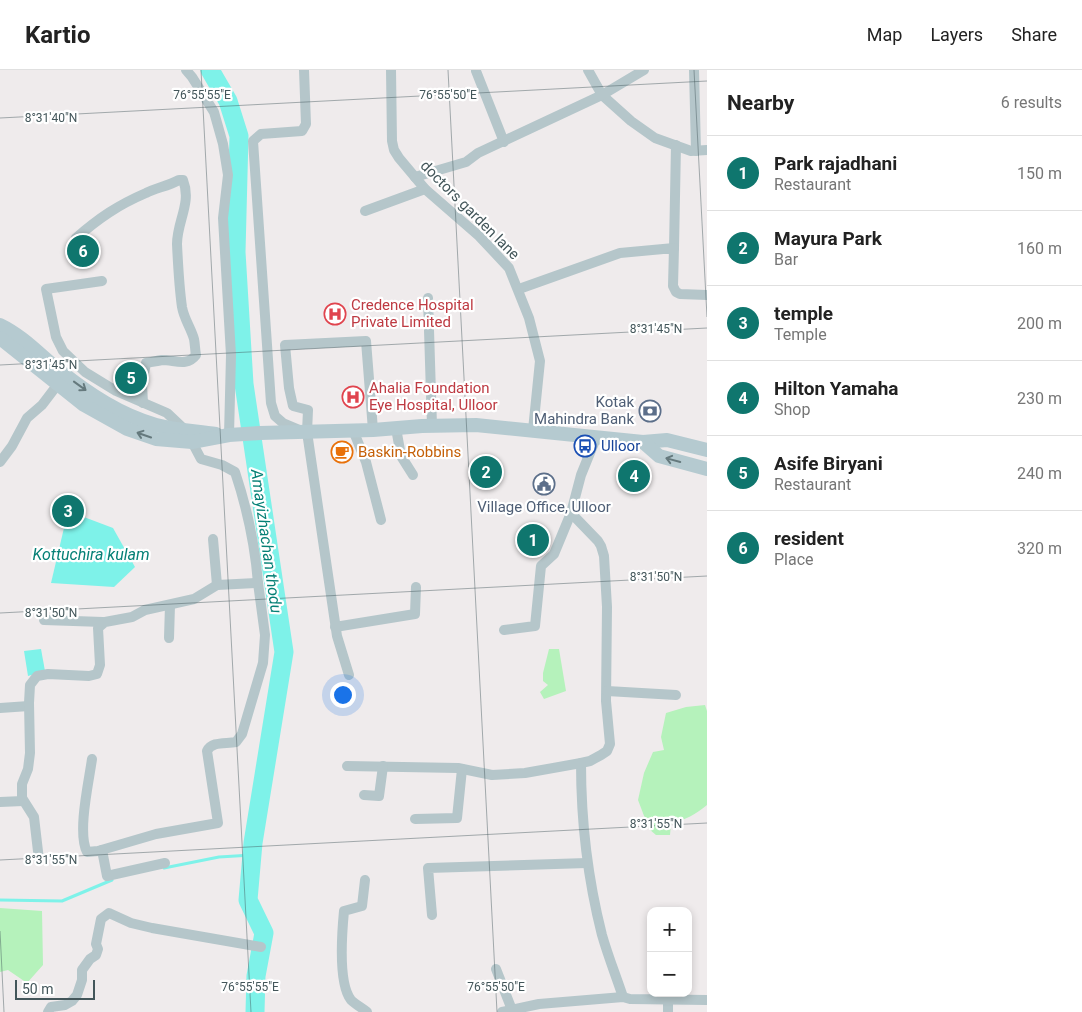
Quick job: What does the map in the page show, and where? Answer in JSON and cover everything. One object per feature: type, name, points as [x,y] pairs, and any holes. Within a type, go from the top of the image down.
[{"type":"main road","points":[[0,325],[12,331],[59,371],[120,412],[188,436]]},
{"type":"main road","points":[[0,338],[84,405],[127,429],[156,439],[260,432],[476,426],[643,442],[667,440],[707,450]]},
{"type":"main road","points":[[643,442],[659,456],[707,469]]},
{"type":"street","points":[[186,70],[214,112],[223,144],[228,175],[223,218],[231,355],[232,435]]},
{"type":"street","points":[[304,70],[306,124],[302,131],[261,134],[253,141],[271,403],[275,416],[283,423],[307,432]]},
{"type":"street","name":"doctors garden lane","points":[[390,70],[392,141],[394,150],[426,189],[479,236],[510,268],[519,288],[540,361],[533,430]]},
{"type":"street","points":[[588,70],[602,95],[631,121],[655,138],[691,151],[702,150],[694,70]]},
{"type":"street","points":[[415,177],[466,162],[478,153],[602,95],[644,70]]},
{"type":"street","points":[[476,71],[504,142]]},
{"type":"street","points":[[676,145],[673,286],[676,292],[680,294],[707,295]]},
{"type":"street","points":[[76,238],[97,219],[118,206],[145,193],[178,180],[183,180],[186,186],[186,200],[178,227],[178,266],[182,307],[186,323],[194,338],[196,355],[192,360],[184,363],[162,360],[146,363],[142,384],[142,403]]},
{"type":"street","points":[[365,211],[426,189]]},
{"type":"street","points":[[519,288],[620,252],[674,248]]},
{"type":"street","points":[[92,759],[86,792],[84,843],[87,852],[102,850],[156,834],[218,823],[208,752],[209,747],[214,744],[236,742],[242,734],[263,663],[265,635],[256,554],[245,500],[235,472],[222,465],[201,459],[188,436],[167,413],[116,390],[85,372],[63,350],[56,337],[46,289],[102,281]]},
{"type":"street","points":[[428,298],[432,426]]},
{"type":"street","points":[[349,675],[335,627],[307,432],[308,410],[293,406],[289,388],[285,346],[366,341],[373,430]]},
{"type":"street","points":[[0,462],[12,446],[28,418],[42,405],[58,384]]},
{"type":"street","points":[[396,428],[401,456],[413,475]]},
{"type":"street","points":[[354,430],[366,462],[380,520]]},
{"type":"street","points":[[504,630],[536,626],[541,566],[554,554],[571,513],[581,474],[596,438]]},
{"type":"street","points":[[346,766],[462,769],[492,775],[525,773],[581,763],[590,761],[607,751],[610,744],[606,701],[604,556],[598,541],[571,513]]},
{"type":"street","points":[[213,539],[217,585]]},
{"type":"street","points":[[44,620],[103,622],[132,617],[145,610],[194,598],[217,585],[258,583]]},
{"type":"street","points":[[335,627],[415,614],[416,587]]},
{"type":"street","points":[[169,638],[170,605]]},
{"type":"street","points":[[39,860],[34,817],[23,800],[22,784],[28,769],[30,753],[30,685],[37,676],[48,674],[89,676],[97,674],[100,665],[98,630],[103,622]]},
{"type":"street","points":[[607,691],[676,695]]},
{"type":"street","points":[[0,708],[29,706]]},
{"type":"street","points":[[581,763],[580,788],[587,862],[602,935],[623,997]]},
{"type":"street","points":[[364,795],[379,796],[383,766]]},
{"type":"street","points":[[415,819],[457,818],[462,769]]},
{"type":"street","points":[[0,802],[23,800]]},
{"type":"street","points":[[102,850],[107,876],[165,863]]},
{"type":"street","points":[[432,915],[428,868],[587,862]]},
{"type":"street","points":[[365,880],[362,906],[344,911],[341,944],[344,979],[351,999],[366,1012]]},
{"type":"street","points":[[48,1012],[51,1007],[65,1005],[77,995],[82,980],[82,970],[90,959],[96,955],[98,949],[96,944],[101,919],[109,913],[131,923],[152,928],[261,947]]},
{"type":"street","points":[[496,969],[507,1011],[539,1004],[623,997],[630,1000],[707,1000]]},
{"type":"street","points":[[668,1001],[668,1012]]},
{"type":"green space","points":[[549,649],[559,649],[566,691],[544,699],[540,692],[548,685],[543,681],[543,673]]},
{"type":"green space","points":[[705,705],[707,711],[707,805],[681,821],[671,824],[670,835],[656,835],[649,829],[638,800],[644,773],[653,752],[664,750],[661,737],[666,713],[686,707]]},
{"type":"green space","points":[[0,908],[42,911],[43,965],[27,983],[8,970],[0,972]]},
{"type":"water","name":"Kottuchira kulam","points":[[68,511],[113,528],[135,567],[114,587],[51,583]]},
{"type":"water","points":[[41,649],[45,671],[28,676],[24,651]]},
{"type":"waterway","name":"Amayizhachan thodu","points":[[210,70],[228,101],[239,136],[236,252],[244,384],[284,652],[253,843],[248,900],[264,933],[256,976],[255,1012]]},
{"type":"waterway","points":[[164,868],[219,857],[252,855]]},
{"type":"waterway","points":[[0,900],[62,901],[112,880]]},
{"type":"place","name":"resident","points":[[83,251]]},
{"type":"place","name":"Credence Hospital Private Limited","points":[[335,314]]},
{"type":"place","name":"Asife Biryani","points":[[131,378]]},
{"type":"place","name":"Ahalia Foundation Eye Hospital, Ulloor","points":[[353,397]]},
{"type":"place","name":"Kotak Mahindra Bank","points":[[650,411]]},
{"type":"place","name":"Ulloor","points":[[585,446]]},
{"type":"place","name":"Baskin-Robbins","points":[[342,452]]},
{"type":"place","name":"Mayura Park","points":[[486,472]]},
{"type":"place","name":"Hilton Yamaha","points":[[634,476]]},
{"type":"place","name":"Village Office, Ulloor","points":[[544,484]]},
{"type":"place","name":"temple","points":[[68,511]]},
{"type":"place","name":"Park rajadhani","points":[[533,540]]}]
